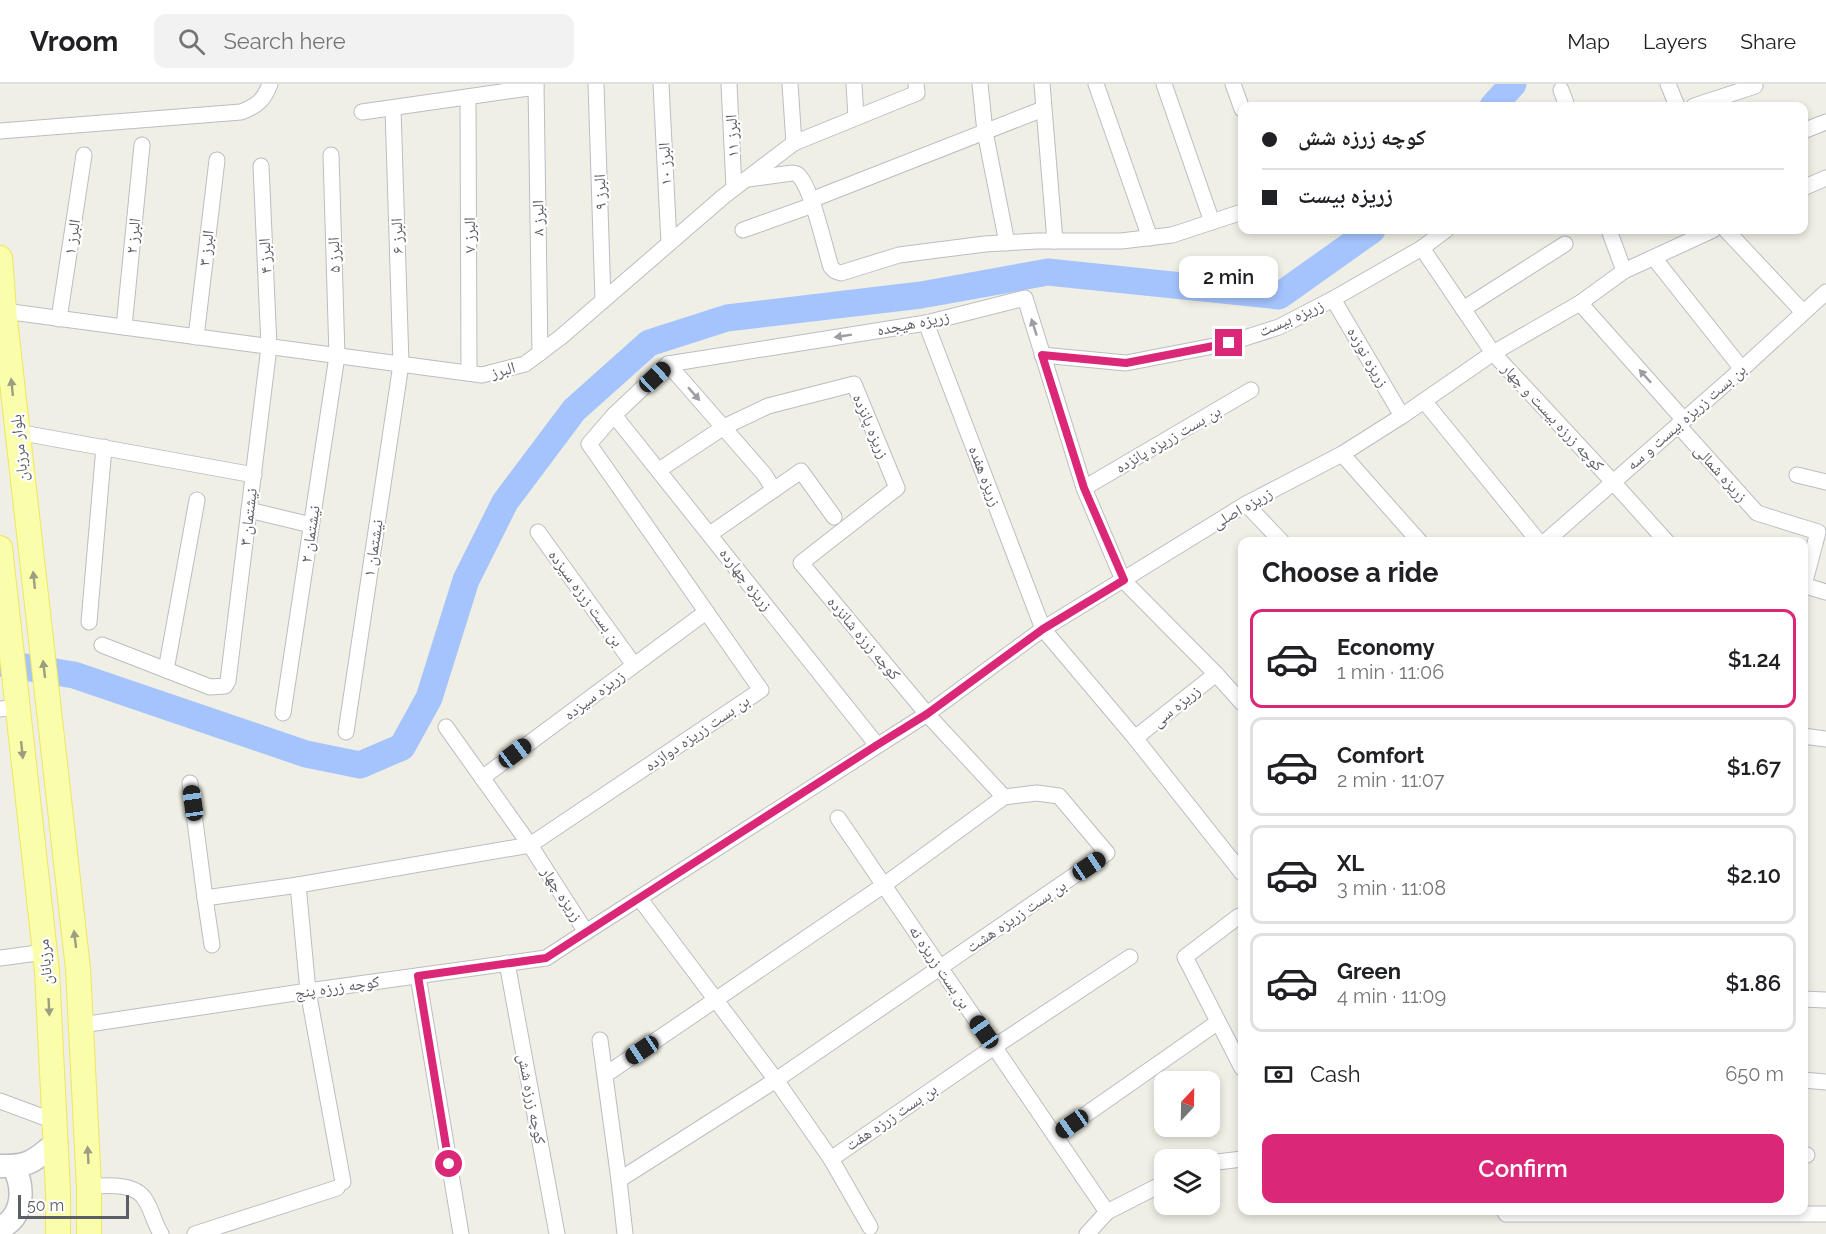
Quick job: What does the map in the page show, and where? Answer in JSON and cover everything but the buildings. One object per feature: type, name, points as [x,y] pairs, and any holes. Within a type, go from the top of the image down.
[{"type":"main road","name":"بلوار مرزبان","points":[[0,258],[2,311],[48,700]]},
{"type":"main road","name":"مرزبانان","points":[[0,556],[8,622],[11,703],[45,952],[58,1234]]},
{"type":"main road","name":"مرزبانان","points":[[48,700],[77,957],[82,1025],[89,1234]]},
{"type":"main road","points":[[6,1166],[19,1166],[36,1159],[55,1132]]},
{"type":"main road","points":[[4,1234],[0,1229],[9,1224],[17,1212],[20,1200],[19,1176],[6,1166]]},
{"type":"street","points":[[0,131],[241,112],[260,103],[266,96],[270,84]]},
{"type":"street","name":"البرز ۹","points":[[597,84],[603,300]]},
{"type":"street","name":"البرز ۱۰","points":[[661,84],[669,243]]},
{"type":"street","name":"البرز ۱۱","points":[[729,84],[740,184]]},
{"type":"street","points":[[790,84],[794,143]]},
{"type":"street","points":[[854,84],[856,117]]},
{"type":"street","points":[[980,84],[985,132],[1007,243]]},
{"type":"street","points":[[1042,84],[1055,241]]},
{"type":"street","points":[[1096,84],[1150,238]]},
{"type":"street","points":[[1164,84],[1212,222]]},
{"type":"street","points":[[1233,84],[1239,102]]},
{"type":"street","points":[[1668,84],[1675,102]]},
{"type":"street","points":[[362,112],[536,86]]},
{"type":"street","name":"البرز ۸","points":[[536,86],[540,353]]},
{"type":"street","points":[[1706,102],[1755,86]]},
{"type":"street","name":"البرز","points":[[2,311],[482,375],[525,364],[540,353],[740,184],[794,143],[917,88]]},
{"type":"street","points":[[1561,90],[1566,102]]},
{"type":"street","name":"البرز ۷","points":[[468,97],[469,373]]},
{"type":"street","name":"البرز ۶","points":[[393,108],[401,364]]},
{"type":"street","points":[[743,230],[1043,109]]},
{"type":"street","points":[[1808,129],[1826,122]]},
{"type":"street","name":"البرز ۲","points":[[124,327],[142,146]]},
{"type":"street","name":"البرز ۱","points":[[59,319],[84,155]]},
{"type":"street","name":"البرز ۵","points":[[331,155],[337,356]]},
{"type":"street","name":"البرز ۳","points":[[196,337],[217,160]]},
{"type":"street","name":"البرز ۴","points":[[261,166],[269,347]]},
{"type":"street","points":[[740,184],[792,173],[797,174],[802,179],[812,202],[831,267],[841,273],[899,255],[985,244],[1055,241],[1121,242],[1172,235],[1238,213]]},
{"type":"street","points":[[1808,186],[1826,178]]},
{"type":"street","name":"زریزه بیست","points":[[1042,355],[1126,363],[1229,343],[1279,327],[1422,248],[1441,234]]},
{"type":"street","points":[[1611,234],[1624,271]]},
{"type":"street","name":"زریزه اصلی","points":[[1043,629],[1246,504],[1342,454],[1493,353],[1580,303],[1624,271],[1705,234]]},
{"type":"street","points":[[1730,234],[1803,312]]},
{"type":"street","points":[[1462,309],[1565,244]]},
{"type":"street","name":"کوچه زرزه بیست و چهار","points":[[1422,248],[1493,353],[1662,537]]},
{"type":"street","points":[[1654,258],[1742,369]]},
{"type":"street","name":"بن بست زریزه بیست و سه","points":[[1551,537],[1826,292]]},
{"type":"street","name":"زریزه هیجده","points":[[668,364],[926,322],[1024,298],[1084,488],[1124,580]]},
{"type":"street","name":"زریزه نوزده","points":[[1334,298],[1402,416]]},
{"type":"street","points":[[1580,303],[1681,422]]},
{"type":"street","name":"زریزه هفده","points":[[926,322],[1043,629]]},
{"type":"street","name":"نيشتمان ۳","points":[[166,670],[210,687],[225,686],[228,681],[269,347]]},
{"type":"street","name":"نيشتمان ۲","points":[[283,713],[337,356]]},
{"type":"street","name":"نيشتمان ۱","points":[[345,732],[401,364]]},
{"type":"street","points":[[668,364],[764,474],[774,490]]},
{"type":"street","name":"بن بست زریزه دوازده","points":[[530,845],[761,690],[589,444],[614,415],[668,364]]},
{"type":"street","name":"زریزه پانزده","points":[[659,470],[724,428],[768,406],[854,384],[897,488],[801,563]]},
{"type":"street","name":"بن بست زریزه پانزده","points":[[1084,488],[1251,390]]},
{"type":"street","points":[[1424,401],[1535,537]]},
{"type":"street","name":"زریزه چهارده","points":[[614,415],[877,745]]},
{"type":"street","name":"زریزه شمالی","points":[[1681,422],[1757,513],[1818,532],[1808,570]]},
{"type":"street","points":[[17,432],[254,475]]},
{"type":"street","points":[[89,622],[104,447]]},
{"type":"street","points":[[1342,454],[1415,537]]},
{"type":"street","points":[[710,534],[801,471],[834,518]]},
{"type":"street","points":[[1797,475],[1826,482]]},
{"type":"street","points":[[102,645],[166,670],[197,500]]},
{"type":"street","points":[[1246,504],[1277,537]]},
{"type":"street","points":[[249,510],[311,525]]},
{"type":"street","name":"بن بست زرزه سیزده","points":[[538,532],[634,665]]},
{"type":"street","name":"کوچه زرزه شانزده","points":[[801,563],[927,714],[1004,797]]},
{"type":"street","points":[[1124,580],[1238,699]]},
{"type":"street","points":[[1808,586],[1826,592]]},
{"type":"street","name":"زریزه سیزده","points":[[482,778],[706,612]]},
{"type":"street","points":[[1043,629],[1136,738],[1238,868]]},
{"type":"street","name":"زریزه چهار","points":[[530,845],[586,932],[927,714],[1043,629]]},
{"type":"street","name":"زریزه سی","points":[[1136,738],[1216,674]]},
{"type":"street","points":[[206,898],[298,885],[530,845],[446,727]]},
{"type":"street","points":[[1808,737],[1826,739]]},
{"type":"street","points":[[190,783],[212,945]]},
{"type":"street","name":"بن بست زریزه هشت","points":[[605,1075],[884,885],[1004,797],[1037,793],[1059,796],[1107,853],[776,1080],[619,1180]]},
{"type":"street","name":"بن بست زریزه نه","points":[[838,818],[1107,1212]]},
{"type":"street","points":[[195,1234],[340,1185],[308,991],[298,885]]},
{"type":"street","name":"بن بست زرزه هفت","points":[[639,899],[776,1080],[831,1159],[1130,957]]},
{"type":"street","points":[[1238,917],[1185,957],[1218,1022],[1238,1047]]},
{"type":"street","name":"کوچه زرزه پنج","points":[[82,1025],[546,958],[586,932]]},
{"type":"street","points":[[0,957],[45,952]]},
{"type":"street","name":"کوچه زرزه شش","points":[[507,963],[557,1234]]},
{"type":"street","points":[[418,976],[461,1234]]},
{"type":"street","points":[[1808,999],[1826,1000]]},
{"type":"street","points":[[1055,1136],[1218,1022]]},
{"type":"street","points":[[600,1040],[625,1234]]},
{"type":"street","points":[[1808,1080],[1826,1082]]},
{"type":"street","points":[[0,1101],[55,1132]]},
{"type":"street","points":[[831,1159],[868,1232]]},
{"type":"street","points":[[1220,1162],[1238,1159]]},
{"type":"street","points":[[89,1187],[107,1184],[138,1192],[144,1198],[160,1234]]},
{"type":"street","points":[[1087,1234],[1107,1212],[1154,1188]]},
{"type":"street","points":[[1808,1214],[1826,1214]]},
{"type":"waterway","points":[[1497,102],[1513,84]]},
{"type":"waterway","points":[[0,663],[74,675],[306,754],[360,765],[402,747],[429,698],[466,580],[505,502],[574,410],[649,343],[727,318],[921,295],[1048,272],[1279,296],[1366,234]]},
{"type":"route","points":[[449,1164],[418,976],[546,958],[927,714],[1043,629],[1124,580],[1084,488],[1042,355],[1126,363],[1229,343]]}]
